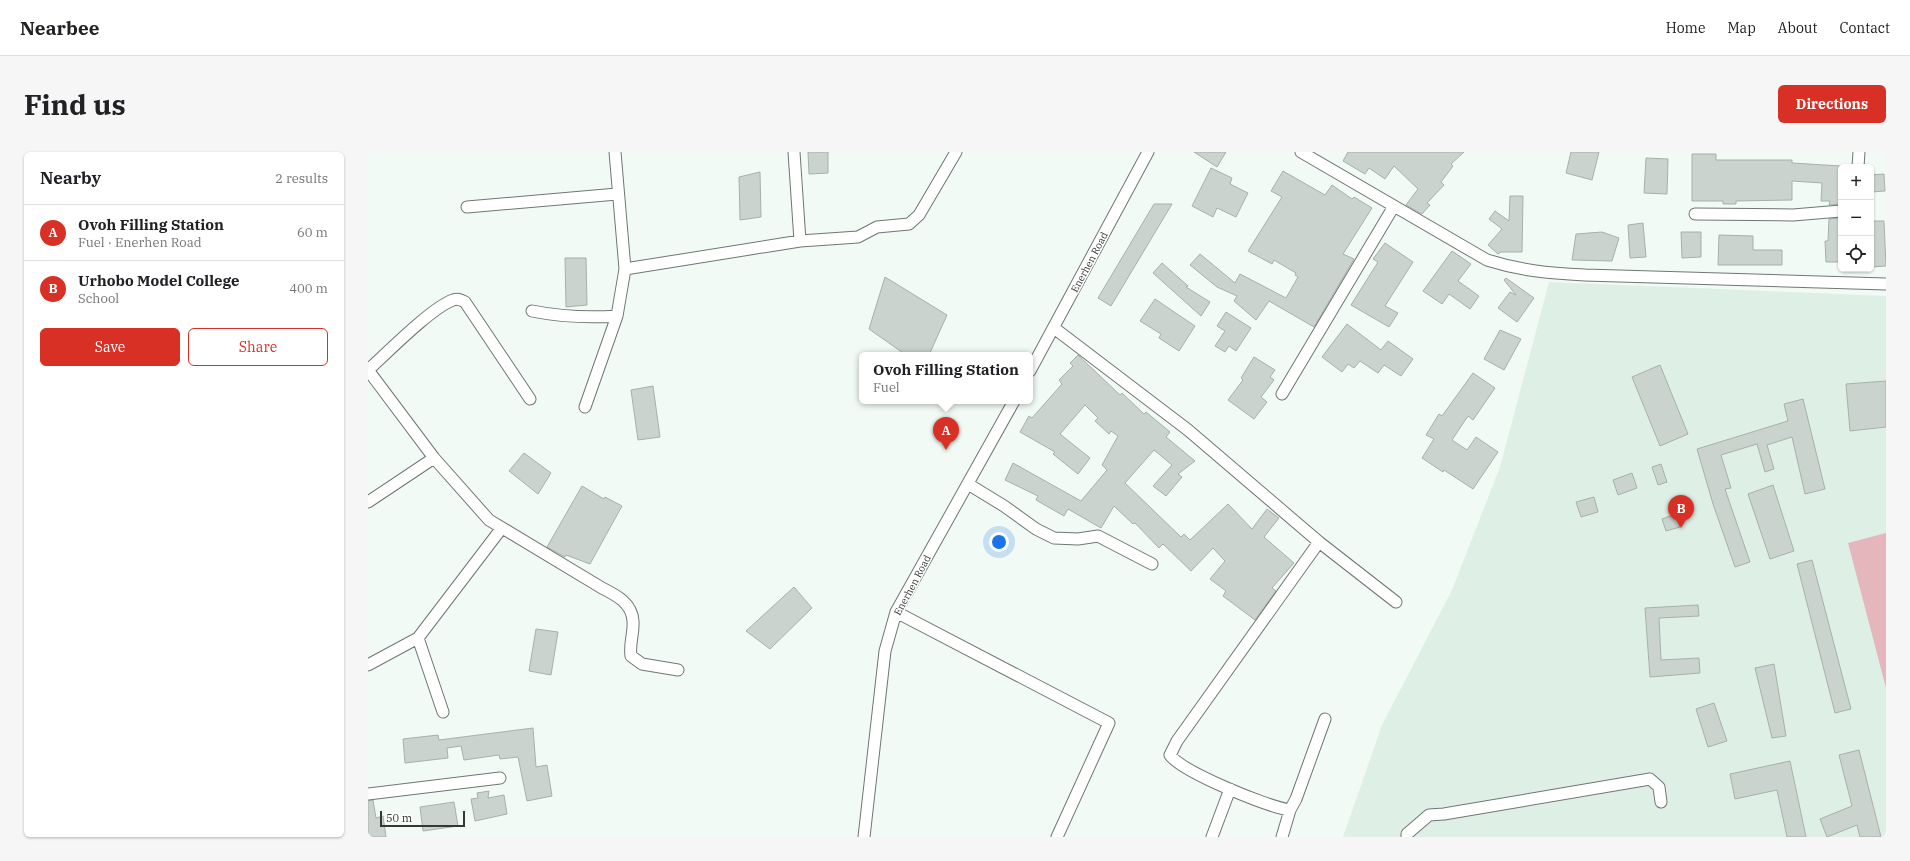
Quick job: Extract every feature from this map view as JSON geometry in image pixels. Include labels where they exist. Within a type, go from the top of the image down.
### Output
[{"type":"street","points":[[585,407],[617,316],[625,269],[617,194],[615,152]]},
{"type":"street","points":[[794,152],[800,241]]},
{"type":"street","points":[[625,269],[800,241],[858,237],[877,227],[909,224],[919,215],[956,152]]},
{"type":"street","name":"Enerhen Road","points":[[1033,366],[1148,152]]},
{"type":"street","points":[[1301,152],[1487,260],[1516,269],[1578,274],[1886,284]]},
{"type":"street","points":[[1858,164],[1859,152]]},
{"type":"street","points":[[467,207],[617,194]]},
{"type":"street","points":[[1282,394],[1394,206]]},
{"type":"street","points":[[1696,214],[1793,215],[1838,210]]},
{"type":"street","points":[[530,399],[465,302],[460,299],[454,300],[435,311],[368,370],[434,458],[489,520],[501,529],[618,596],[630,608],[633,621],[630,649],[631,656],[642,664],[678,670]]},
{"type":"street","points":[[532,311],[570,317],[589,318],[617,316]]},
{"type":"street","points":[[1054,328],[1188,430],[1319,542],[1396,602]]},
{"type":"street","name":"Enerhen Road","points":[[864,837],[885,651],[896,612],[1012,404]]},
{"type":"street","points":[[368,502],[434,458]]},
{"type":"street","points":[[968,484],[1036,529],[1054,538],[1078,539],[1098,536],[1152,564]]},
{"type":"street","points":[[368,665],[418,638],[501,529]]},
{"type":"street","points":[[1290,810],[1230,789],[1181,765],[1170,755],[1178,741],[1319,542]]},
{"type":"street","points":[[896,612],[1109,723],[1057,837]]},
{"type":"street","points":[[418,638],[443,712]]},
{"type":"street","points":[[1282,837],[1290,810],[1296,799],[1325,719]]},
{"type":"street","points":[[368,794],[500,778]]},
{"type":"street","points":[[1406,837],[1407,834],[1429,815],[1444,814],[1650,779],[1659,787],[1661,802]]},
{"type":"street","points":[[1212,837],[1230,789]]},
{"type":"shaded area","points":[[1549,282],[1886,296],[1886,837],[1343,837],[1382,725],[1452,590],[1500,467]]},
{"type":"shaded area","points":[[1886,533],[1886,688],[1848,543]]},
{"type":"building","points":[[808,152],[828,152],[828,173],[809,174]]},
{"type":"building","points":[[1194,152],[1226,152],[1217,167]]},
{"type":"building","points":[[1348,152],[1464,152],[1451,164],[1453,166],[1441,182],[1444,185],[1427,203],[1430,205],[1422,214],[1406,205],[1418,189],[1394,166],[1385,179],[1369,168],[1365,174],[1343,161]]},
{"type":"building","points":[[1571,152],[1599,152],[1592,180],[1566,173]]},
{"type":"building","points":[[1692,154],[1716,154],[1716,160],[1792,160],[1792,163],[1838,166],[1838,204],[1829,205],[1830,201],[1821,201],[1822,183],[1792,181],[1792,200],[1736,201],[1736,204],[1723,204],[1723,201],[1692,201]]},
{"type":"building","points":[[1646,158],[1668,159],[1667,194],[1644,193]]},
{"type":"building","points":[[1211,168],[1232,178],[1230,184],[1248,193],[1236,217],[1217,208],[1213,217],[1192,206]]},
{"type":"building","points":[[1283,171],[1325,195],[1332,185],[1352,199],[1354,197],[1372,208],[1343,254],[1354,259],[1314,327],[1269,301],[1256,320],[1234,301],[1237,296],[1217,287],[1190,265],[1200,254],[1235,283],[1240,274],[1286,298],[1298,277],[1295,275],[1296,273],[1274,260],[1272,264],[1248,251],[1282,197],[1271,191]]},
{"type":"building","points":[[760,172],[761,217],[740,220],[739,177]]},
{"type":"building","points":[[1884,174],[1885,191],[1874,192],[1874,175]]},
{"type":"building","points":[[1510,196],[1523,196],[1522,252],[1501,252],[1498,254],[1488,245],[1502,229],[1489,219],[1495,211],[1509,221]]},
{"type":"building","points":[[1154,204],[1172,204],[1111,306],[1098,298]]},
{"type":"building","points":[[1838,218],[1838,262],[1826,262],[1825,241],[1828,241],[1829,219]]},
{"type":"building","points":[[1874,221],[1884,221],[1886,266],[1874,267]]},
{"type":"building","points":[[1643,223],[1646,257],[1630,258],[1628,225]]},
{"type":"building","points":[[1602,232],[1619,238],[1612,261],[1572,260],[1576,234]]},
{"type":"building","points":[[1681,232],[1701,232],[1701,257],[1682,258]]},
{"type":"building","points":[[1719,235],[1753,236],[1753,250],[1782,250],[1782,265],[1718,265]]},
{"type":"building","points":[[1385,243],[1413,262],[1385,306],[1398,313],[1389,327],[1351,305],[1378,262],[1373,259]]},
{"type":"building","points":[[1452,251],[1471,264],[1458,281],[1479,296],[1470,309],[1449,294],[1442,304],[1423,291]]},
{"type":"building","points":[[565,258],[586,258],[587,305],[566,307]]},
{"type":"building","points":[[1162,263],[1188,286],[1186,287],[1210,302],[1201,316],[1153,273]]},
{"type":"building","points":[[885,277],[947,315],[930,352],[902,352],[869,329]]},
{"type":"building","points":[[1506,278],[1534,298],[1517,322],[1498,308],[1510,292],[1516,295],[1504,280]]},
{"type":"building","points":[[1155,299],[1195,326],[1179,351],[1159,338],[1161,334],[1140,321]]},
{"type":"building","points":[[1226,312],[1251,328],[1236,351],[1229,346],[1225,352],[1215,346],[1225,331],[1217,326]]},
{"type":"building","points":[[1347,324],[1381,350],[1388,341],[1413,359],[1401,376],[1384,365],[1378,373],[1360,361],[1354,368],[1348,364],[1342,372],[1322,357]]},
{"type":"building","points":[[1500,330],[1521,339],[1504,370],[1484,359]]},
{"type":"building","points":[[1078,355],[1120,395],[1122,393],[1144,414],[1146,412],[1170,432],[1166,437],[1195,461],[1178,474],[1182,477],[1166,496],[1153,486],[1172,465],[1154,450],[1125,483],[1181,537],[1184,534],[1190,540],[1228,504],[1252,529],[1267,509],[1279,518],[1264,537],[1294,563],[1272,588],[1276,591],[1255,620],[1223,596],[1226,591],[1210,579],[1225,561],[1213,548],[1191,571],[1163,544],[1159,548],[1135,523],[1133,524],[1114,506],[1101,528],[1068,509],[1064,516],[1036,500],[1038,496],[1005,480],[1013,463],[1081,501],[1107,470],[1102,465],[1118,436],[1111,431],[1109,434],[1095,421],[1098,418],[1085,405],[1060,434],[1090,458],[1078,474],[1053,454],[1055,452],[1020,432],[1029,416],[1032,418],[1062,384],[1059,380],[1073,366],[1070,363]]},
{"type":"building","points":[[1254,357],[1275,370],[1270,377],[1274,380],[1261,397],[1267,402],[1254,419],[1228,400],[1243,380],[1241,378]]},
{"type":"building","points":[[1660,365],[1688,434],[1660,446],[1632,377]]},
{"type":"building","points":[[1473,373],[1495,388],[1473,420],[1468,416],[1452,440],[1467,450],[1476,437],[1498,452],[1473,489],[1422,458],[1434,439],[1426,435],[1439,414],[1442,416]]},
{"type":"building","points":[[1886,381],[1886,427],[1850,431],[1846,384]]},
{"type":"building","points":[[653,386],[660,437],[638,440],[631,390]]},
{"type":"building","points":[[1803,399],[1825,489],[1805,494],[1792,437],[1767,445],[1774,469],[1765,472],[1757,444],[1721,455],[1731,488],[1725,489],[1750,562],[1735,567],[1713,504],[1697,449],[1788,421],[1784,404]]},
{"type":"building","points":[[524,453],[551,473],[538,494],[509,471]]},
{"type":"building","points":[[1661,464],[1667,482],[1658,485],[1652,467]]},
{"type":"building","points":[[1632,473],[1637,488],[1618,495],[1613,480]]},
{"type":"building","points":[[1773,485],[1794,551],[1770,559],[1748,494]]},
{"type":"building","points":[[582,486],[604,499],[605,497],[622,506],[590,564],[566,555],[565,557],[547,547]]},
{"type":"building","points":[[1594,497],[1598,512],[1581,517],[1576,502]]},
{"type":"building","points":[[1676,514],[1680,527],[1666,531],[1662,519]]},
{"type":"building","points":[[1812,560],[1851,709],[1835,713],[1797,564]]},
{"type":"building","points":[[794,587],[812,608],[770,649],[746,631]]},
{"type":"building","points":[[1698,605],[1699,616],[1659,618],[1661,660],[1699,658],[1700,673],[1650,677],[1645,608]]},
{"type":"building","points":[[536,629],[558,632],[551,675],[529,671]]},
{"type":"building","points":[[1774,664],[1786,736],[1772,738],[1755,668]]},
{"type":"building","points":[[1714,703],[1727,741],[1708,747],[1696,709]]},
{"type":"building","points":[[533,728],[536,767],[547,765],[552,796],[527,801],[518,757],[500,759],[499,755],[464,760],[461,746],[447,748],[448,758],[405,763],[403,739],[438,735],[439,740]]},
{"type":"building","points":[[1859,750],[1881,837],[1860,837],[1857,825],[1827,837],[1820,819],[1852,806],[1839,755]]},
{"type":"building","points":[[1790,761],[1806,837],[1787,837],[1777,790],[1735,799],[1730,774]]},
{"type":"building","points":[[489,791],[488,798],[504,795],[507,814],[475,821],[471,799],[478,798],[477,793]]},
{"type":"building","points":[[373,800],[376,818],[383,816],[386,837],[368,837],[368,801]]},
{"type":"building","points":[[454,802],[458,826],[423,831],[420,807]]},
{"type":"place","name":"Ovoh Filling Station","points":[[946,450]]},
{"type":"place","name":"Urhobo Model College","points":[[1681,528]]}]
